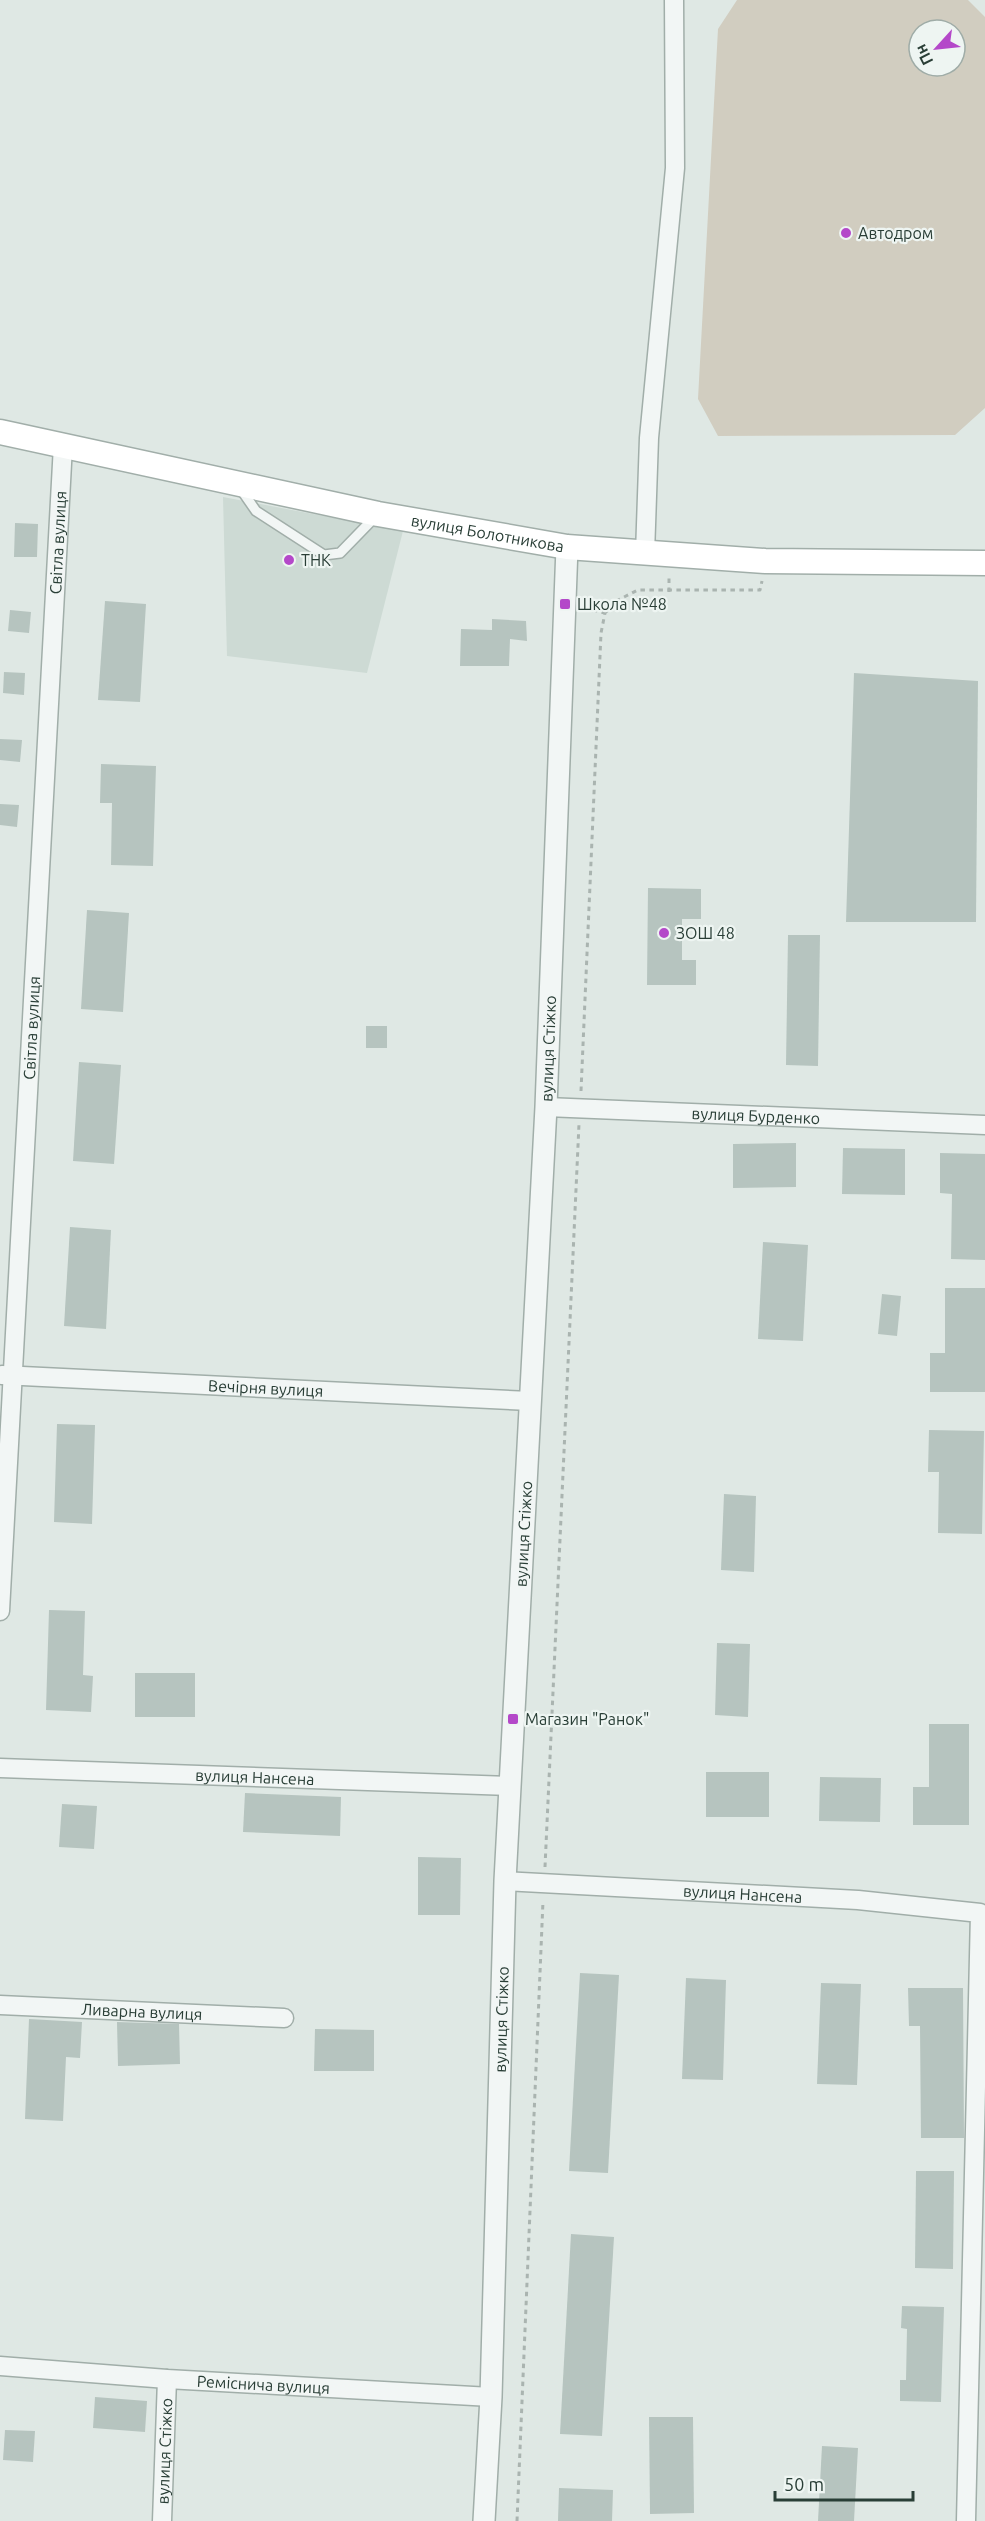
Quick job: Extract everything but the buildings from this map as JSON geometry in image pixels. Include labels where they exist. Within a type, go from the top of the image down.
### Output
[{"type":"main road","name":"вулиця Болотникова","points":[[0,432],[378,513],[567,547],[765,561],[985,563]]},
{"type":"street","points":[[645,554],[649,438],[675,168],[674,0]]},
{"type":"street","name":"Світла вулиця","points":[[0,1611],[6,1375],[63,445]]},
{"type":"street","name":"вулиця Стіжко","points":[[484,2521],[491,2397],[505,1881],[546,1107],[567,547]]},
{"type":"street","name":"вулиця Бурденко","points":[[546,1107],[976,1123]]},
{"type":"street","name":"Вечірня вулиця","points":[[6,1375],[530,1401]]},
{"type":"street","name":"вулиця Нансена","points":[[0,1768],[510,1786]]},
{"type":"street","name":"вулиця Нансена","points":[[505,1881],[858,1900],[980,1913],[966,2521]]},
{"type":"street","name":"Ливарна вулиця","points":[[0,2005],[284,2018]]},
{"type":"street","name":"Реміснича вулиця","points":[[0,2366],[167,2379],[491,2397]]},
{"type":"street","name":"вулиця Стіжко","points":[[162,2521],[167,2379]]},
{"type":"lane","points":[[237,483],[256,511],[324,555],[340,553],[378,513]]},
{"type":"path","points":[[517,2521],[601,633],[605,613],[618,600],[638,590],[760,590]]},
{"type":"shaded area","name":"Автодром","points":[[737,0],[968,0],[985,17],[985,408],[955,435],[718,436],[698,399],[718,29]]},
{"type":"shaded area","points":[[223,497],[403,531],[367,673],[227,656]]},
{"type":"place","name":"Автодром","points":[[846,233]]},
{"type":"place","name":"ТНК","points":[[289,560]]},
{"type":"place","name":"Школа №48","points":[[565,604]]},
{"type":"place","name":"ЗОШ 48","points":[[664,933]]},
{"type":"place","name":"Магазин \"Ранок\"","points":[[513,1719]]}]
